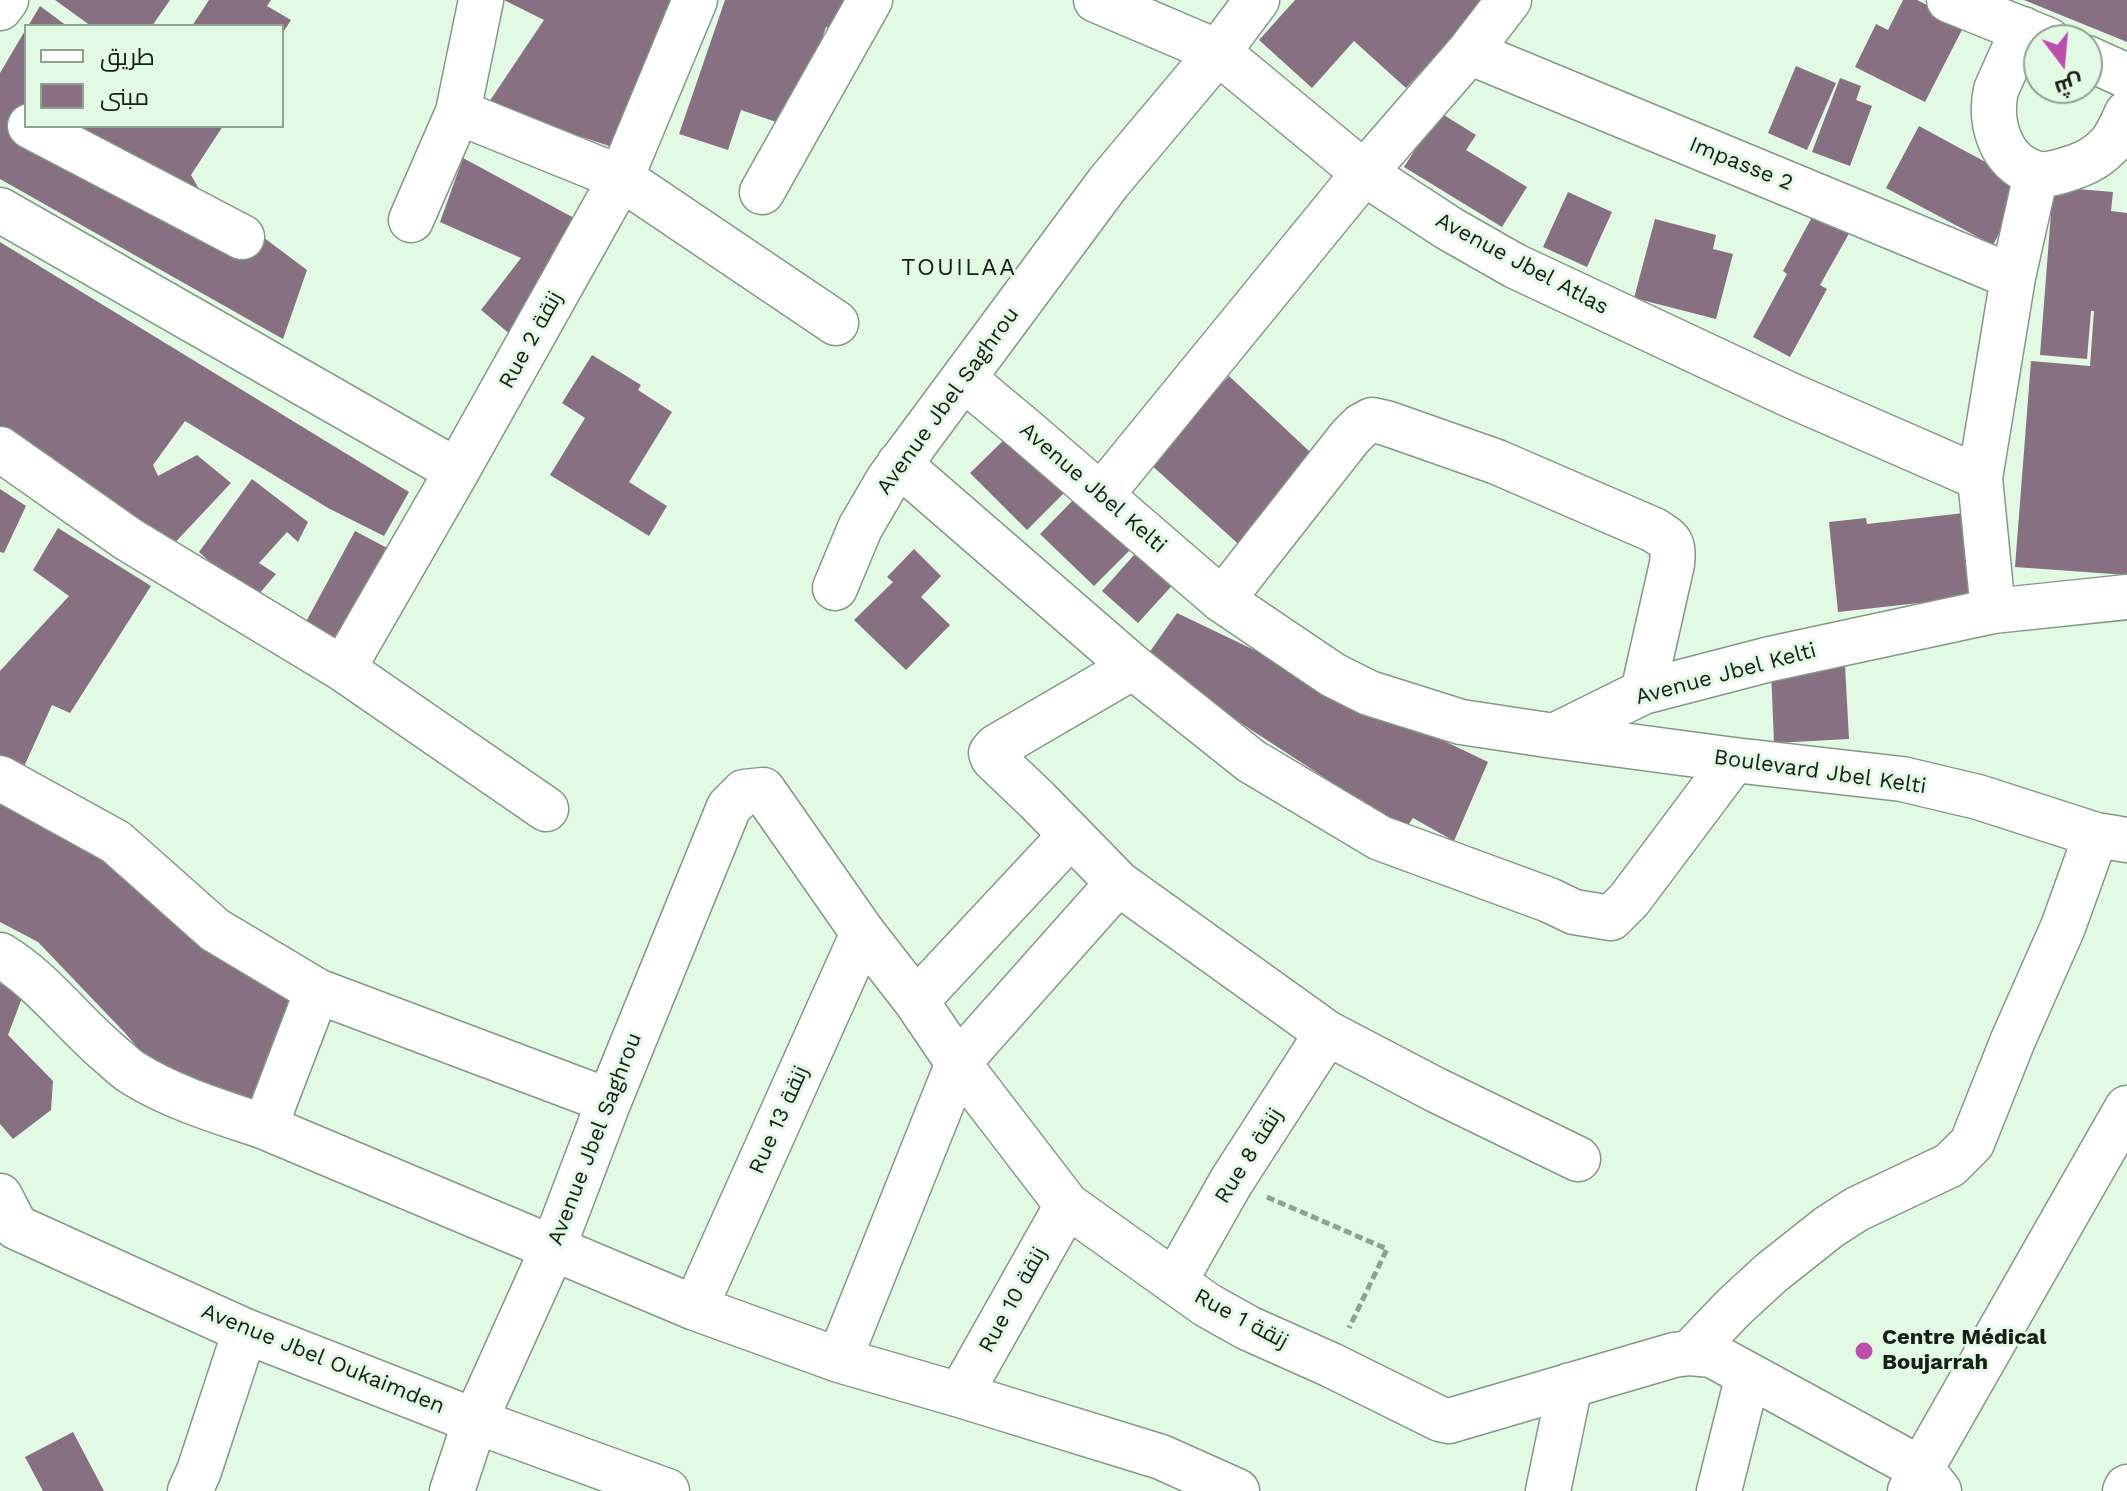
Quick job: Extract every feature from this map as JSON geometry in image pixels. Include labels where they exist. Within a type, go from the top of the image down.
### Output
[{"type":"street","points":[[0,8],[6,0]]},
{"type":"street","points":[[411,220],[458,112],[481,0]]},
{"type":"street","name":"Rue 2 زنقة","points":[[343,669],[621,178],[695,0]]},
{"type":"street","points":[[762,192],[870,0]]},
{"type":"street","name":"Avenue Jbel Atlas","points":[[1096,0],[1218,52],[1364,173],[1450,229],[1515,266],[1790,395],[1980,478]]},
{"type":"street","name":"Avenue Jbel Saghrou","points":[[835,588],[860,528],[899,464],[1108,183],[1218,52],[1257,0]]},
{"type":"street","points":[[1101,495],[1509,0]]},
{"type":"street","points":[[1949,0],[2023,29]]},
{"type":"street","name":"Impasse 2","points":[[1469,52],[2013,277]]},
{"type":"street","points":[[2023,52],[1996,90],[1996,133],[2014,160],[2036,174],[2049,174],[2086,162],[2109,145],[2127,113]]},
{"type":"street","points":[[2103,65],[2127,76]]},
{"type":"street","points":[[0,112],[24,123]]},
{"type":"street","points":[[458,112],[621,178],[836,323]]},
{"type":"street","points":[[34,128],[242,237]]},
{"type":"street","points":[[1993,611],[1980,478],[2013,277],[2036,174]]},
{"type":"street","points":[[0,210],[457,471]]},
{"type":"street","name":"Avenue Jbel Kelti","points":[[964,379],[1222,600],[1333,675],[1369,693],[1461,722],[1554,736],[1643,692],[1770,659],[1993,611],[2127,597]]},
{"type":"street","points":[[1222,600],[1350,437],[1364,424],[1376,420],[1497,462],[1654,530],[1672,543],[1672,564],[1643,692]]},
{"type":"street","points":[[0,449],[128,539],[343,669],[546,809]]},
{"type":"street","points":[[899,464],[1133,667],[1251,761],[1380,838],[1574,912],[1611,918],[1629,900],[1734,760]]},
{"type":"street","points":[[1133,667],[996,747],[991,753],[993,758],[1118,883],[1327,1033],[1578,1159]]},
{"type":"street","name":"Boulevard Jbel Kelti","points":[[1554,736],[1902,779],[1978,797],[2112,838]]},
{"type":"street","points":[[0,778],[116,842],[215,930],[317,991],[609,1101]]},
{"type":"street","name":"Rue 1 زنقة","points":[[744,792],[763,790],[958,1063],[1067,1205],[1207,1305],[1248,1328],[1444,1421],[1460,1419],[1674,1355],[1712,1355],[1923,1484]]},
{"type":"street","name":"Avenue Jbel Saghrou","points":[[452,1491],[475,1421],[553,1248],[609,1101],[729,807],[744,792]]},
{"type":"street","points":[[916,1001],[1071,835]]},
{"type":"street","points":[[1690,1353],[1771,1273],[1829,1227],[1857,1209],[1950,1165],[1972,1143],[2063,927],[2112,838]]},
{"type":"street","points":[[839,1360],[958,1063],[1118,883]]},
{"type":"street","name":"Rue 13 زنقة","points":[[695,1308],[863,933]]},
{"type":"street","points":[[0,955],[20,967],[132,1073],[202,1105],[265,1127],[695,1308],[839,1360],[1161,1457],[1237,1491]]},
{"type":"street","points":[[265,1127],[317,991]]},
{"type":"street","name":"Rue 8 زنقة","points":[[1175,1281],[1231,1182],[1327,1033]]},
{"type":"street","points":[[1923,1484],[2127,1109]]},
{"type":"street","name":"Rue 10 زنقة","points":[[960,1395],[1067,1205]]},
{"type":"street","name":"Avenue Jbel Oukaimden","points":[[5,1219],[245,1331],[475,1421],[667,1491]]},
{"type":"street","points":[[190,1491],[245,1331]]},
{"type":"street","points":[[1719,1491],[1748,1375]]},
{"type":"street","points":[[1548,1491],[1570,1385]]},
{"type":"path","points":[[1231,1182],[1387,1249],[1331,1365]]},
{"type":"building","points":[[55,0],[170,0],[153,24],[88,24]]},
{"type":"building","points":[[209,0],[271,0],[267,6],[291,20],[284,31],[284,24],[193,24]]},
{"type":"building","points":[[504,0],[671,0],[618,149],[487,105],[544,20]]},
{"type":"building","points":[[725,0],[853,0],[841,32],[826,27],[791,127],[741,110],[728,150],[679,134]]},
{"type":"building","points":[[1295,0],[1487,0],[1406,88],[1354,41],[1312,88],[1259,40]]},
{"type":"building","points":[[1903,0],[1917,0],[1965,24],[1925,102],[1855,67],[1876,24],[1888,30]]},
{"type":"building","points":[[2024,0],[2127,0],[2127,42],[2103,32],[2103,24],[2083,24]]},
{"type":"building","points":[[40,6],[64,24],[29,24]]},
{"type":"building","points":[[24,32],[24,128],[222,128],[191,175],[199,189],[307,270],[283,339],[0,179],[0,73]]},
{"type":"building","points":[[1796,66],[1836,83],[1807,150],[1768,133]]},
{"type":"building","points":[[1840,78],[1861,86],[1856,100],[1872,106],[1850,166],[1812,152]]},
{"type":"building","points":[[1439,112],[1476,135],[1466,150],[1527,187],[1502,227],[1404,167]]},
{"type":"building","points":[[1919,126],[2026,184],[1993,245],[1886,188]]},
{"type":"building","points":[[463,158],[587,225],[523,345],[481,310],[521,258],[440,222]]},
{"type":"building","points":[[2053,187],[2113,192],[2111,211],[2127,213],[2127,575],[2015,567],[2031,361],[2090,366],[2094,311],[2091,311],[2087,359],[2040,355]]},
{"type":"building","points":[[1568,192],[1612,212],[1587,267],[1543,247]]},
{"type":"building","points":[[1819,204],[1855,223],[1820,285],[1827,289],[1790,357],[1753,337],[1787,274],[1783,271]]},
{"type":"building","points":[[1655,219],[1716,235],[1713,249],[1733,254],[1716,319],[1634,298]]},
{"type":"building","points":[[0,242],[409,492],[384,536],[328,508],[185,421],[153,465],[158,476],[197,455],[231,483],[169,549],[0,433]]},
{"type":"building","points":[[592,355],[641,385],[638,390],[672,412],[629,482],[667,506],[649,536],[550,475],[585,418],[562,403]]},
{"type":"building","points":[[1229,376],[1325,466],[1246,551],[1148,462]]},
{"type":"building","points":[[1013,431],[1070,487],[1027,530],[970,473]]},
{"type":"building","points":[[252,479],[308,522],[298,542],[287,532],[259,563],[276,574],[253,601],[199,552]]},
{"type":"building","points":[[0,489],[26,506],[4,553],[0,552]]},
{"type":"building","points":[[1078,495],[1135,545],[1094,586],[1040,534]]},
{"type":"building","points":[[1964,513],[1973,597],[1838,612],[1829,522],[1866,518],[1867,524]]},
{"type":"building","points":[[58,528],[151,586],[70,713],[52,705],[22,771],[0,758],[0,671],[69,596],[33,570]]},
{"type":"building","points":[[355,531],[389,549],[338,653],[301,631]]},
{"type":"building","points":[[1142,546],[1178,579],[1138,623],[1102,591]]},
{"type":"building","points":[[914,549],[941,576],[921,597],[950,625],[906,670],[854,620],[893,582],[887,577]]},
{"type":"building","points":[[1177,613],[1488,762],[1454,841],[1413,818],[1405,830],[1144,660]]},
{"type":"building","points":[[1845,666],[1849,739],[1774,743],[1771,670]]},
{"type":"building","points":[[0,782],[296,999],[248,1106],[152,1065],[38,942],[0,922]]},
{"type":"building","points":[[0,983],[22,998],[8,1035],[53,1081],[51,1110],[13,1139],[0,1124]]},
{"type":"building","points":[[73,1432],[104,1491],[43,1491],[25,1457]]},
{"type":"place","name":"Centre Médical Boujarrah","points":[[1864,1351]]},
{"type":"district","name":"TOUILAA","points":[[959,268]]}]
